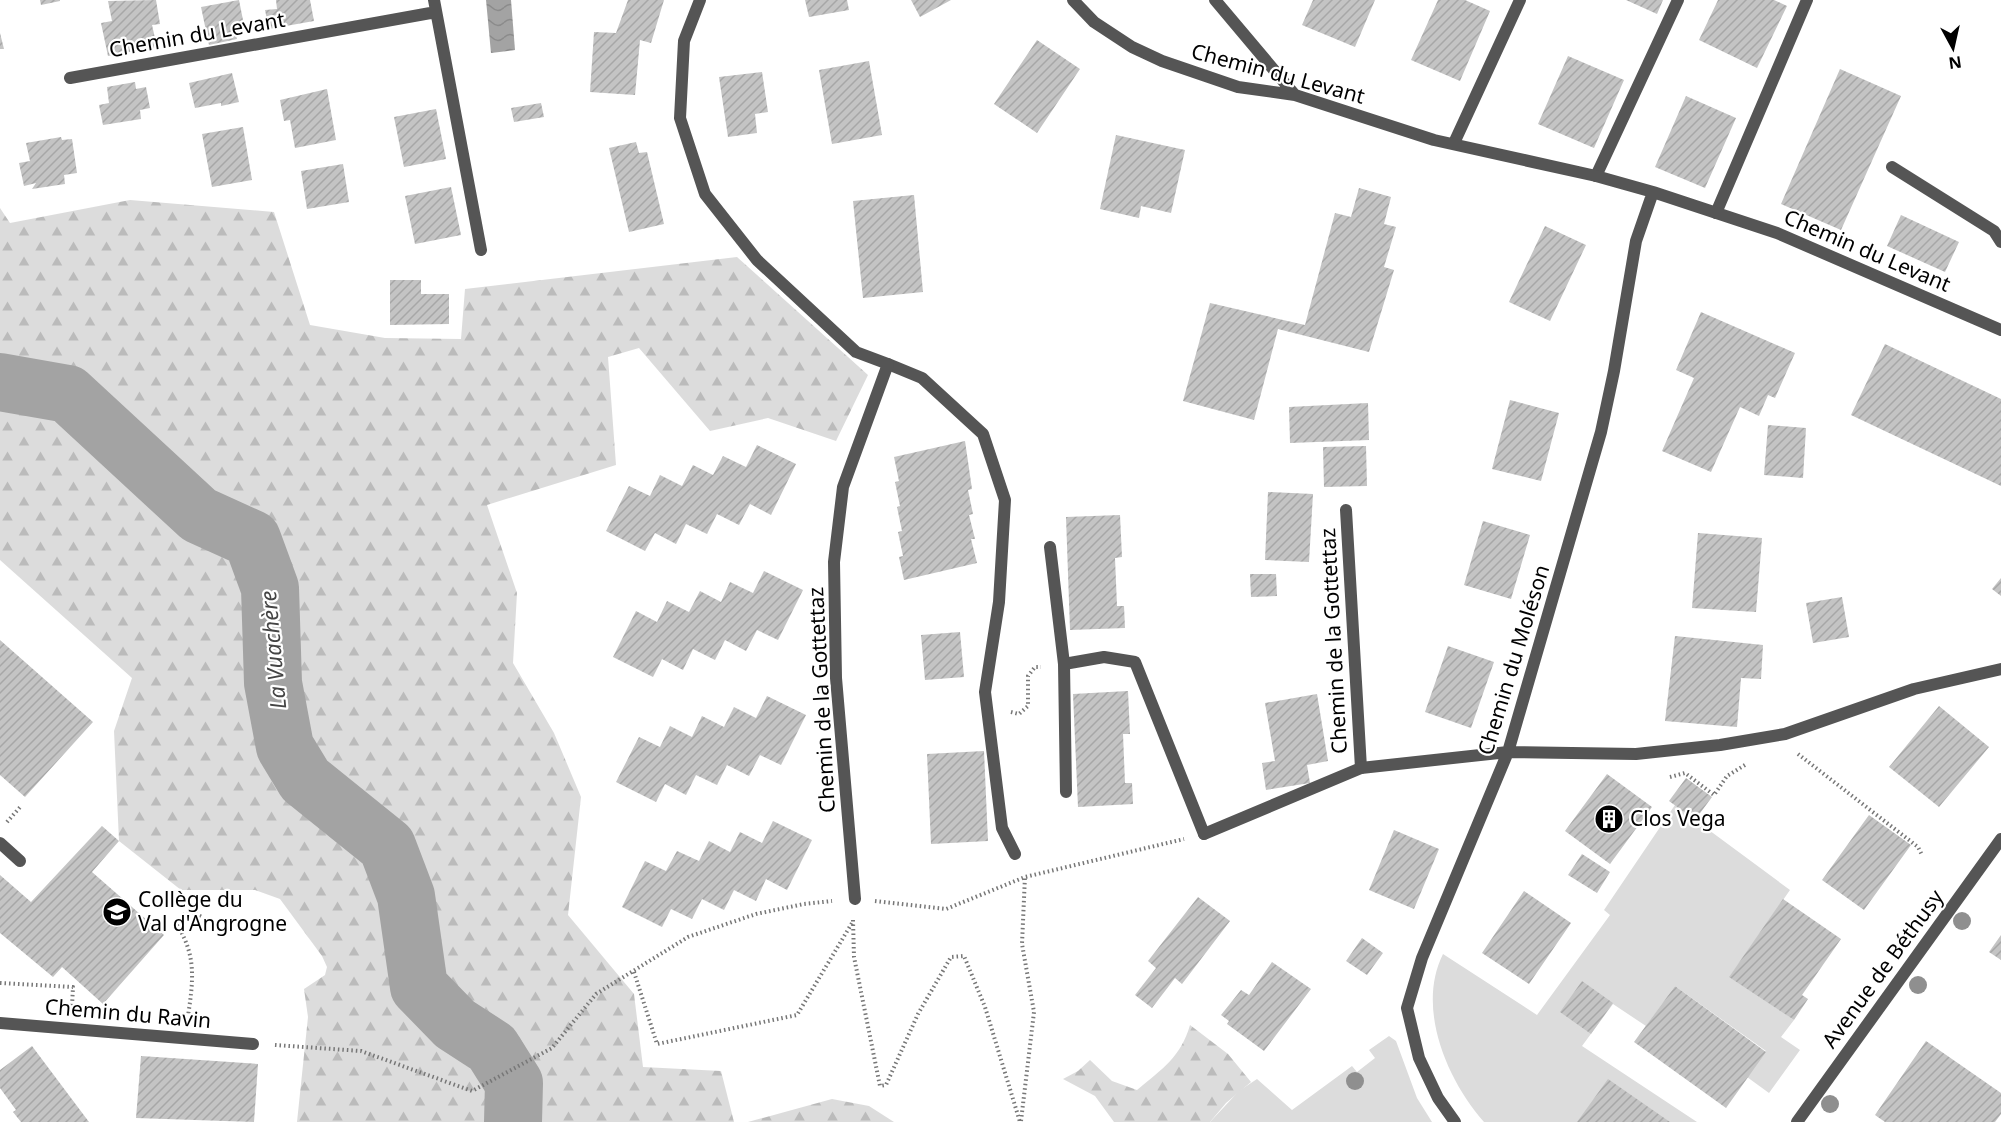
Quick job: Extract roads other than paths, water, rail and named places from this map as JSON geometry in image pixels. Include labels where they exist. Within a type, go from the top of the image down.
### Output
[{"type":"street","points":[[700,0],[684,41],[680,118],[705,194],[757,260],[856,352],[922,378],[983,434],[1005,500],[999,602],[985,692],[1002,828],[1015,854]]},
{"type":"street","name":"Chemin du Levant","points":[[1073,0],[1104,28],[1132,48],[1162,61],[1238,87],[1295,95],[1434,140],[1596,176],[1653,192],[1777,233],[2001,330]]},
{"type":"street","points":[[1215,0],[1295,95]]},
{"type":"street","points":[[1454,143],[1520,0]]},
{"type":"street","points":[[1596,176],[1677,0]]},
{"type":"street","points":[[1716,213],[1807,0]]},
{"type":"street","name":"Chemin du Levant","points":[[70,78],[435,6],[480,250]]},
{"type":"street","points":[[1892,167],[1994,231],[2001,242]]},
{"type":"street","name":"Chemin du Moléson","points":[[1455,1122],[1438,1098],[1422,1065],[1407,1008],[1422,958],[1508,752],[1601,432],[1636,241],[1653,192]]},
{"type":"street","name":"Chemin de la Gottettaz","points":[[855,899],[836,678],[834,562],[843,487],[888,364]]},
{"type":"street","name":"Chemin de la Gottettaz","points":[[1346,510],[1361,768]]},
{"type":"street","points":[[1050,547],[1064,664],[1066,792]]},
{"type":"street","name":"Chemin de la Gottettaz","points":[[1064,664],[1104,657],[1135,662],[1204,834],[1361,768],[1508,752],[1636,754],[1785,734],[1914,688],[2001,669]]},
{"type":"street","name":"Avenue de Béthusy","points":[[1797,1122],[2001,839]]},
{"type":"street","points":[[0,843],[20,861]]},
{"type":"street","name":"Chemin du Ravin","points":[[0,1023],[253,1044]]},
{"type":"water","points":[[486,0],[511,0],[515,50],[491,53]]},
{"type":"waterway","name":"La Vuachère","points":[[0,382],[68,394],[199,515],[252,539],[270,588],[273,683],[285,747],[305,780],[387,846],[406,896],[419,987],[455,1024],[492,1048],[514,1083],[513,1122]]},
{"type":"place","name":"Clos Vega","points":[[1609,819]]},
{"type":"place","name":"Collège du Val d'Angrogne","points":[[117,912]]}]
